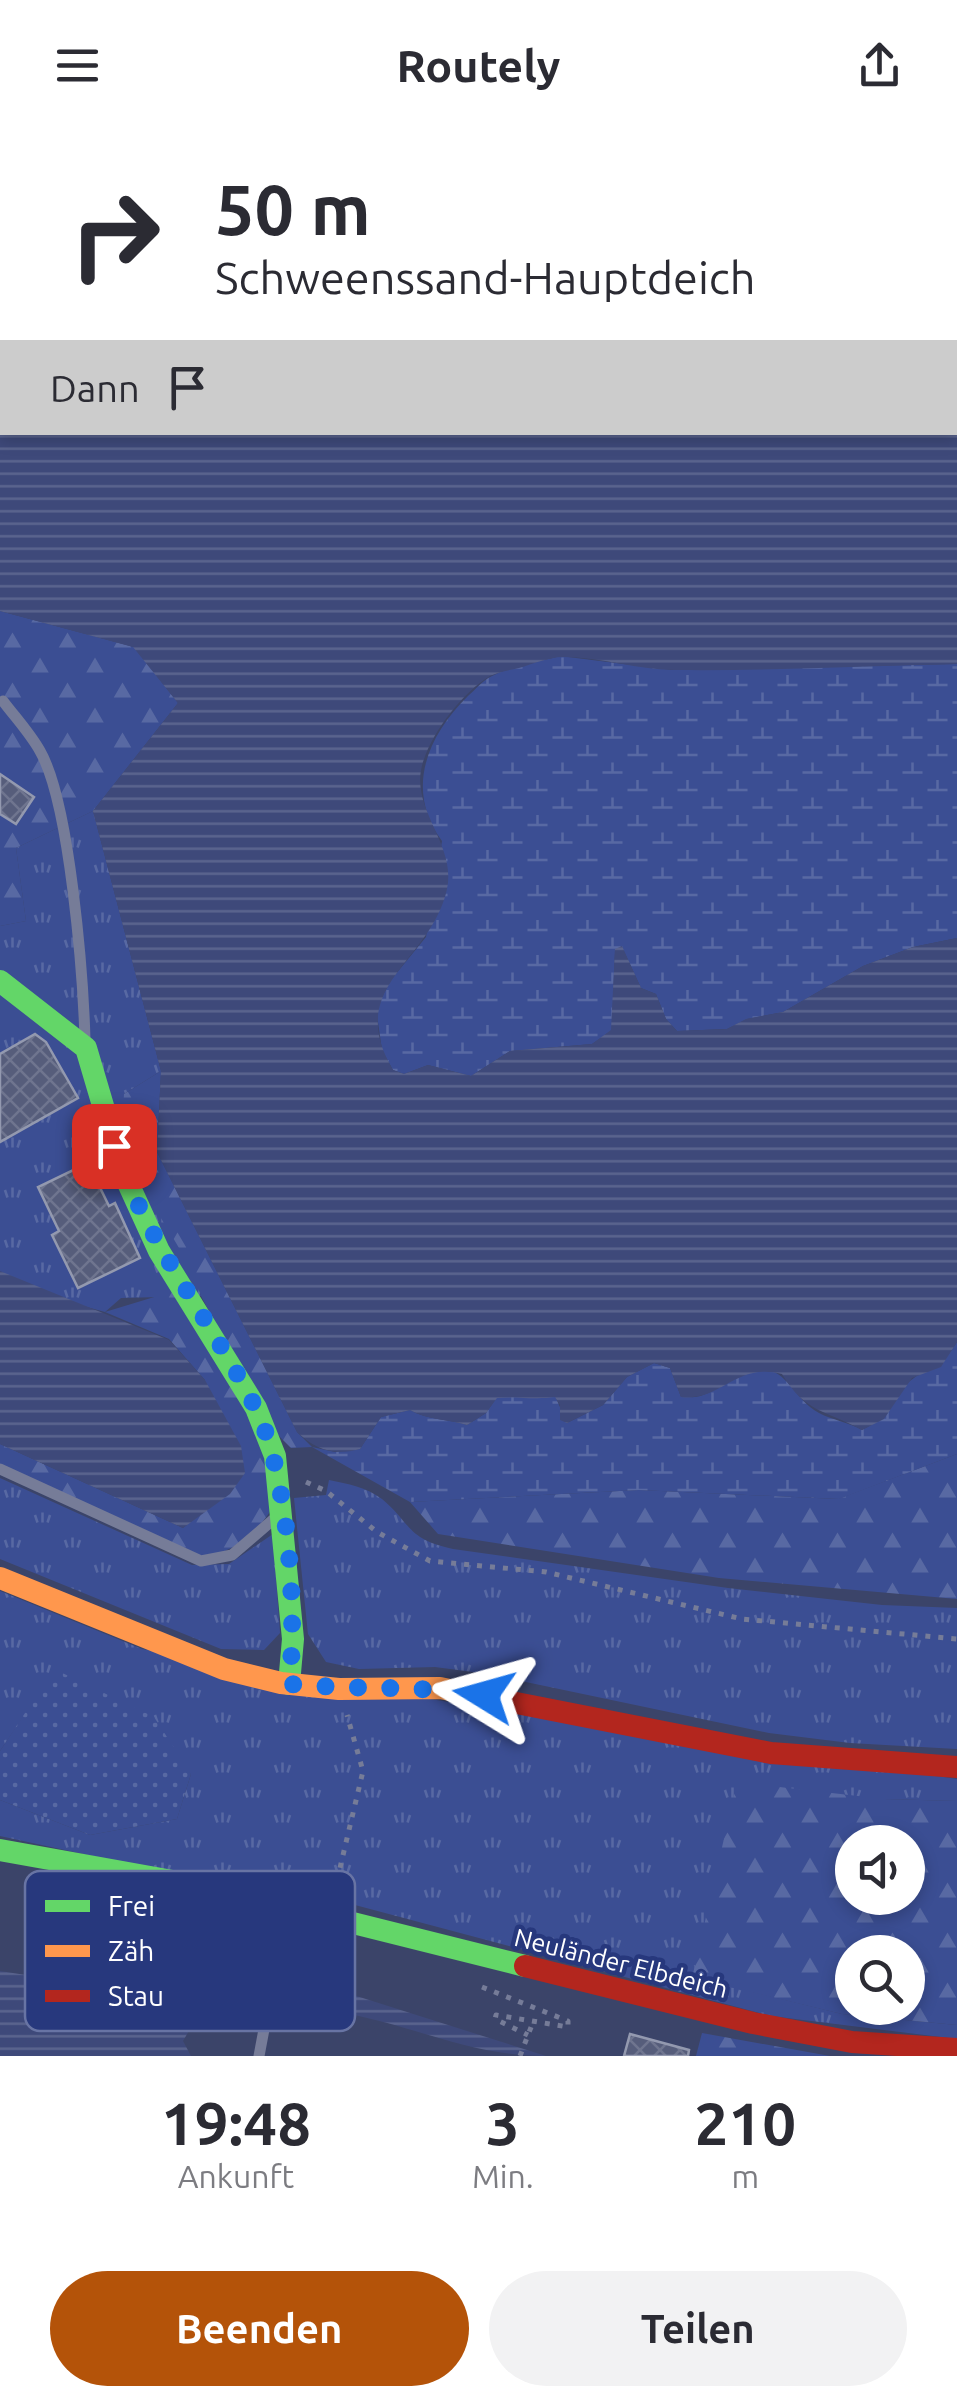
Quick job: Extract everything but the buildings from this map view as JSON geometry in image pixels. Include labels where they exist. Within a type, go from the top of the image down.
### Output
[{"type":"street","points":[[0,981],[86,1048],[122,1170],[159,1251],[256,1408],[275,1456],[282,1514],[293,1639],[289,1684]]},
{"type":"street","points":[[0,1578],[224,1669],[289,1684],[440,1688],[771,1753],[957,1767]]},
{"type":"street","name":"Neuländer Elbdeich","points":[[0,1850],[131,1871]]},
{"type":"street","name":"Neuländer Elbdeich","points":[[355,1924],[753,2023],[852,2042],[957,2049]]},
{"type":"lane","points":[[4,701],[42,753],[59,816],[83,978],[86,1048]]},
{"type":"lane","points":[[0,1469],[201,1561],[232,1555],[282,1514]]},
{"type":"lane","points":[[258,2056],[262,2031]]},
{"type":"path","points":[[326,1492],[377,1532],[430,1562],[546,1572],[742,1619],[957,1639]]},
{"type":"path","points":[[338,1871],[363,1771],[339,1688]]},
{"type":"path","points":[[480,1986],[568,2021],[568,2027],[496,2015],[495,2019],[528,2034]]},
{"type":"path","points":[[520,2056],[533,2022]]},
{"type":"green space","points":[[0,611],[134,647],[178,703],[93,811],[16,848],[26,921],[0,926]]},
{"type":"green space","points":[[560,656],[672,670],[957,664],[957,938],[913,947],[863,966],[783,1012],[747,1019],[727,1029],[677,1031],[666,1019],[656,994],[641,988],[622,947],[615,950],[612,1030],[592,1044],[510,1051],[471,1076],[428,1065],[404,1074],[393,1070],[382,1050],[376,1008],[391,980],[426,937],[442,841],[425,803],[425,765],[432,747],[453,712],[485,680]]},
{"type":"green space","points":[[93,811],[161,1071],[124,1094],[150,1198],[195,1273],[201,1296],[121,1298],[105,1312],[0,1283],[0,926],[26,921],[16,848]]},
{"type":"green space","points":[[161,1071],[157,1152],[297,1432],[312,1447],[291,1448],[273,1430],[194,1276],[134,1172],[122,1128],[124,1094]]},
{"type":"green space","points":[[174,1291],[259,1430],[273,1507],[243,1541],[224,1551],[201,1556],[0,1466],[0,1444],[183,1528],[205,1510],[205,1380],[169,1339],[105,1312]]},
{"type":"green space","points":[[957,1342],[957,1454],[839,1499],[639,1490],[410,1502],[312,1447],[335,1452],[360,1449],[381,1417],[410,1410],[467,1425],[486,1413],[497,1397],[555,1396],[567,1423],[603,1405],[627,1377],[654,1363],[670,1368],[681,1397],[700,1396],[744,1373],[769,1370],[819,1413],[862,1430],[882,1417],[907,1384],[940,1363]]},
{"type":"green space","points":[[957,1454],[957,1599],[719,1578],[438,1534],[410,1502],[639,1490],[838,1499]]},
{"type":"green space","points":[[0,1478],[192,1565],[229,1564],[273,1534],[280,1633],[264,1650],[221,1649],[0,1559]]},
{"type":"green space","points":[[329,1480],[376,1495],[418,1535],[453,1549],[728,1588],[882,1605],[957,1608],[957,1749],[850,1743],[769,1733],[488,1674],[435,1667],[359,1669],[326,1662],[308,1634],[294,1498],[326,1495]]},
{"type":"green space","points":[[0,1591],[142,1649],[454,1703],[957,1779],[957,1801],[884,1799],[856,1825],[835,1825],[835,1844],[692,1977],[835,2012],[835,2024],[771,2016],[355,1905],[355,1871],[162,1871],[0,1836],[0,1800],[90,1835],[177,1819],[191,1774],[55,1670],[0,1751]]},
{"type":"green space","points":[[54,1669],[154,1717],[191,1774],[177,1819],[90,1835],[0,1800],[0,1751]]},
{"type":"green space","points":[[737,1782],[884,1799],[957,1801],[957,2025],[925,2022],[925,1935],[835,1935],[835,2012],[692,1978]]},
{"type":"green space","points":[[925,2022],[957,2025],[957,2039],[844,2025],[925,2025]]},
{"type":"green space","points":[[702,2033],[830,2056],[696,2056]]},
{"type":"shaded area","points":[[0,435],[957,435],[957,664],[676,670],[563,657],[490,676],[470,692],[435,736],[420,776],[426,809],[445,856],[447,889],[425,937],[384,995],[378,1016],[380,1041],[393,1070],[404,1074],[428,1065],[471,1076],[510,1051],[592,1044],[611,1030],[615,949],[622,946],[641,988],[656,994],[666,1019],[677,1031],[727,1029],[746,1019],[783,1012],[863,966],[913,947],[957,938],[957,1342],[941,1367],[912,1378],[884,1419],[862,1430],[808,1404],[782,1374],[752,1373],[708,1393],[681,1397],[670,1368],[654,1363],[627,1377],[603,1405],[567,1423],[560,1420],[560,1405],[555,1397],[497,1398],[486,1413],[467,1425],[410,1410],[381,1417],[360,1449],[351,1451],[326,1450],[297,1432],[157,1152],[161,1071],[93,811],[178,703],[133,647],[0,611]]},
{"type":"shaded area","points":[[0,1271],[169,1340],[205,1380],[241,1446],[245,1473],[230,1494],[183,1528],[0,1444]]},
{"type":"shaded area","points":[[0,1971],[25,1975],[25,2031],[189,2031],[183,2041],[191,2056],[0,2056]]},
{"type":"shaded area","points":[[355,1996],[546,2056],[468,2046],[355,2016]]},
{"type":"traffic: fast","points":[[0,981],[86,1048],[122,1170],[159,1251],[256,1408],[275,1456],[293,1639],[289,1684]]},
{"type":"traffic: fast","points":[[0,1850],[117,1871]]},
{"type":"traffic: fast","points":[[355,1924],[525,1966]]},
{"type":"traffic: slow","points":[[0,1578],[224,1669],[281,1683],[339,1689],[440,1688],[506,1701]]},
{"type":"traffic: jam","points":[[506,1701],[771,1753],[957,1767]]},
{"type":"traffic: jam","points":[[525,1966],[753,2023],[852,2042],[957,2049]]},
{"type":"route","points":[[114,1146],[159,1251],[256,1408],[275,1456],[293,1639],[289,1684],[440,1688],[484,1695]]}]
